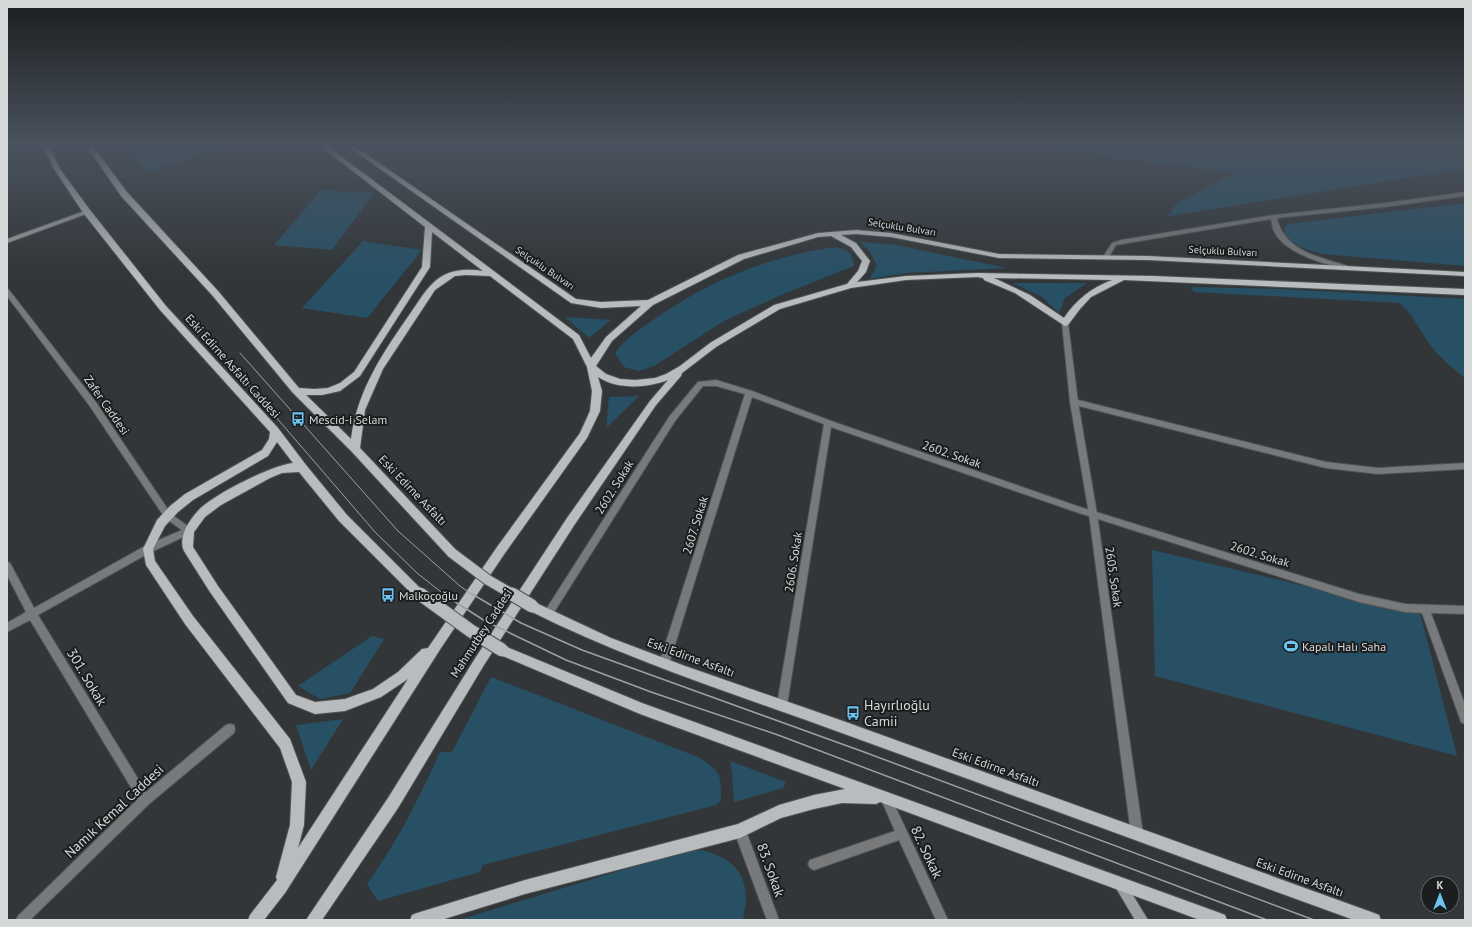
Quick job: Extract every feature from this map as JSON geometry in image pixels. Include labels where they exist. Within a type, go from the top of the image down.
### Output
[{"type":"main road","name":"Eski Edirne Asfaltı Caddesi","points":[[70,188],[163,308],[275,431],[302,468],[343,518],[417,592],[471,631],[502,650],[640,708],[885,797]]},
{"type":"main road","name":"Eski Edirne Asfaltı","points":[[120,188],[136,208],[214,293],[296,391],[354,449],[452,553],[488,580],[532,606],[599,639],[664,664],[782,705],[1374,920]]},
{"type":"main road","points":[[255,920],[280,888],[437,644],[501,550],[584,435],[595,410],[597,391],[591,367],[576,337],[378,188]]},
{"type":"main road","name":"Selçuklu Bulvarı","points":[[411,188],[574,301],[600,304],[650,303],[741,257],[818,235],[856,232],[891,235],[999,256],[1106,257],[1465,274]]},
{"type":"main road","points":[[7,241],[87,212]]},
{"type":"main road","points":[[296,391],[312,394],[326,393],[348,383],[358,374],[426,267],[429,227]]},
{"type":"main road","points":[[818,235],[836,236],[848,240],[859,250],[866,261],[862,272],[850,286]]},
{"type":"main road","points":[[354,449],[359,415],[365,397],[378,370],[432,288],[441,279],[452,274],[465,271],[493,274]]},
{"type":"main road","points":[[591,367],[603,376],[620,382],[635,383],[656,381],[683,368],[713,345],[777,307],[850,286],[906,278],[977,275],[1126,278],[1465,292]]},
{"type":"main road","points":[[977,275],[1003,284],[1038,302],[1065,323],[1075,307],[1096,289],[1126,278]]},
{"type":"main road","points":[[591,367],[598,351],[609,337],[650,303]]},
{"type":"main road","name":"Mahmutbey Caddesi","points":[[313,920],[393,803],[480,661],[570,520],[653,403],[683,368]]},
{"type":"main road","points":[[275,431],[274,439],[265,453],[189,497],[168,516],[161,523],[148,549],[150,562],[185,614],[285,744],[299,782],[297,825],[280,888]]},
{"type":"main road","points":[[302,468],[281,468],[217,502],[201,514],[189,531],[188,548],[292,699],[315,708],[345,705],[377,693],[402,676],[437,644]]},
{"type":"main road","points":[[417,920],[525,887],[740,831],[779,812],[842,796],[885,797],[1220,920]]},
{"type":"main road","points":[[1117,881],[1142,920]]},
{"type":"street","points":[[1106,257],[1114,244],[1121,242],[1274,217],[1465,194]]},
{"type":"street","points":[[1274,217],[1274,228],[1280,237],[1295,248],[1318,259],[1349,269]]},
{"type":"street","name":"Zafer Caddesi","points":[[7,291],[92,403],[168,516],[189,531]]},
{"type":"street","name":"2605. Sokak","points":[[1065,323],[1074,402],[1093,514],[1137,834]]},
{"type":"street","name":"2602. Sokak","points":[[548,614],[672,419],[701,384],[716,383],[749,393],[828,424],[1093,514],[1359,598],[1405,608],[1465,610]]},
{"type":"street","name":"2607. Sokak","points":[[664,664],[749,393]]},
{"type":"street","points":[[1074,402],[1326,465],[1378,471],[1465,466]]},
{"type":"street","name":"2606. Sokak","points":[[782,705],[828,424]]},
{"type":"street","points":[[7,628],[148,549],[189,531]]},
{"type":"street","name":"301. Sokak","points":[[7,566],[32,614],[145,800]]},
{"type":"street","points":[[1425,608],[1465,719]]},
{"type":"street","name":"Namık Kemal Caddesi","points":[[22,920],[145,800],[230,729]]},
{"type":"street","name":"82. Sokak","points":[[885,797],[942,920]]},
{"type":"street","name":"83. Sokak","points":[[740,831],[773,920]]},
{"type":"street","points":[[814,864],[902,834]]},
{"type":"shaded area","points":[[1205,188],[1343,188],[1168,216],[1177,203]]},
{"type":"shaded area","points":[[321,190],[374,193],[332,250],[274,245]]},
{"type":"shaded area","points":[[1465,203],[1465,266],[1322,254],[1302,248],[1286,237],[1284,229],[1288,224]]},
{"type":"shaded area","points":[[363,241],[422,250],[367,318],[302,308]]},
{"type":"shaded area","points":[[860,242],[896,245],[1007,268],[907,273],[869,279],[877,266],[870,252]]},
{"type":"shaded area","points":[[836,247],[850,253],[853,258],[854,266],[779,296],[724,321],[654,366],[639,371],[624,367],[615,353],[626,340],[644,326],[670,308],[715,283],[762,264],[811,251]]},
{"type":"shaded area","points":[[1012,283],[1087,283],[1065,298],[1059,313],[1042,297]]},
{"type":"shaded area","points":[[1191,287],[1280,289],[1465,299],[1465,378],[1437,353],[1412,317],[1399,303],[1194,292]]},
{"type":"shaded area","points":[[565,317],[611,320],[589,338]]},
{"type":"shaded area","points":[[639,396],[606,428],[609,397]]},
{"type":"shaded area","points":[[1152,550],[1420,613],[1457,756],[1155,676]]},
{"type":"shaded area","points":[[372,636],[384,639],[350,693],[320,699],[298,686]]},
{"type":"shaded area","points":[[491,677],[698,757],[711,766],[718,774],[721,784],[721,800],[716,805],[483,865],[480,872],[378,901],[367,884],[407,820],[440,752],[452,752]]},
{"type":"shaded area","points":[[343,719],[311,770],[296,725]]},
{"type":"shaded area","points":[[730,761],[786,782],[783,788],[734,802]]},
{"type":"shaded area","points":[[702,850],[721,857],[729,862],[740,874],[745,891],[746,902],[743,916],[744,920],[458,920],[682,852]]},
{"type":"tram line","points":[[240,353],[398,531],[460,586],[473,595]]},
{"type":"tram line","points":[[225,358],[375,532],[417,573],[445,595]]},
{"type":"tram line","points":[[443,594],[485,621],[566,660],[651,692],[778,735],[1267,920]]},
{"type":"tram line","points":[[472,594],[521,623],[582,650],[864,752],[1314,920]]},
{"type":"place","name":"Mescid-i Selam","points":[[298,419]]},
{"type":"place","name":"Malkoçoğlu","points":[[388,595]]},
{"type":"place","name":"Kapalı Halı Saha","points":[[1291,646]]},
{"type":"place","name":"Hayırlıoğlu Camii","points":[[853,713]]}]
